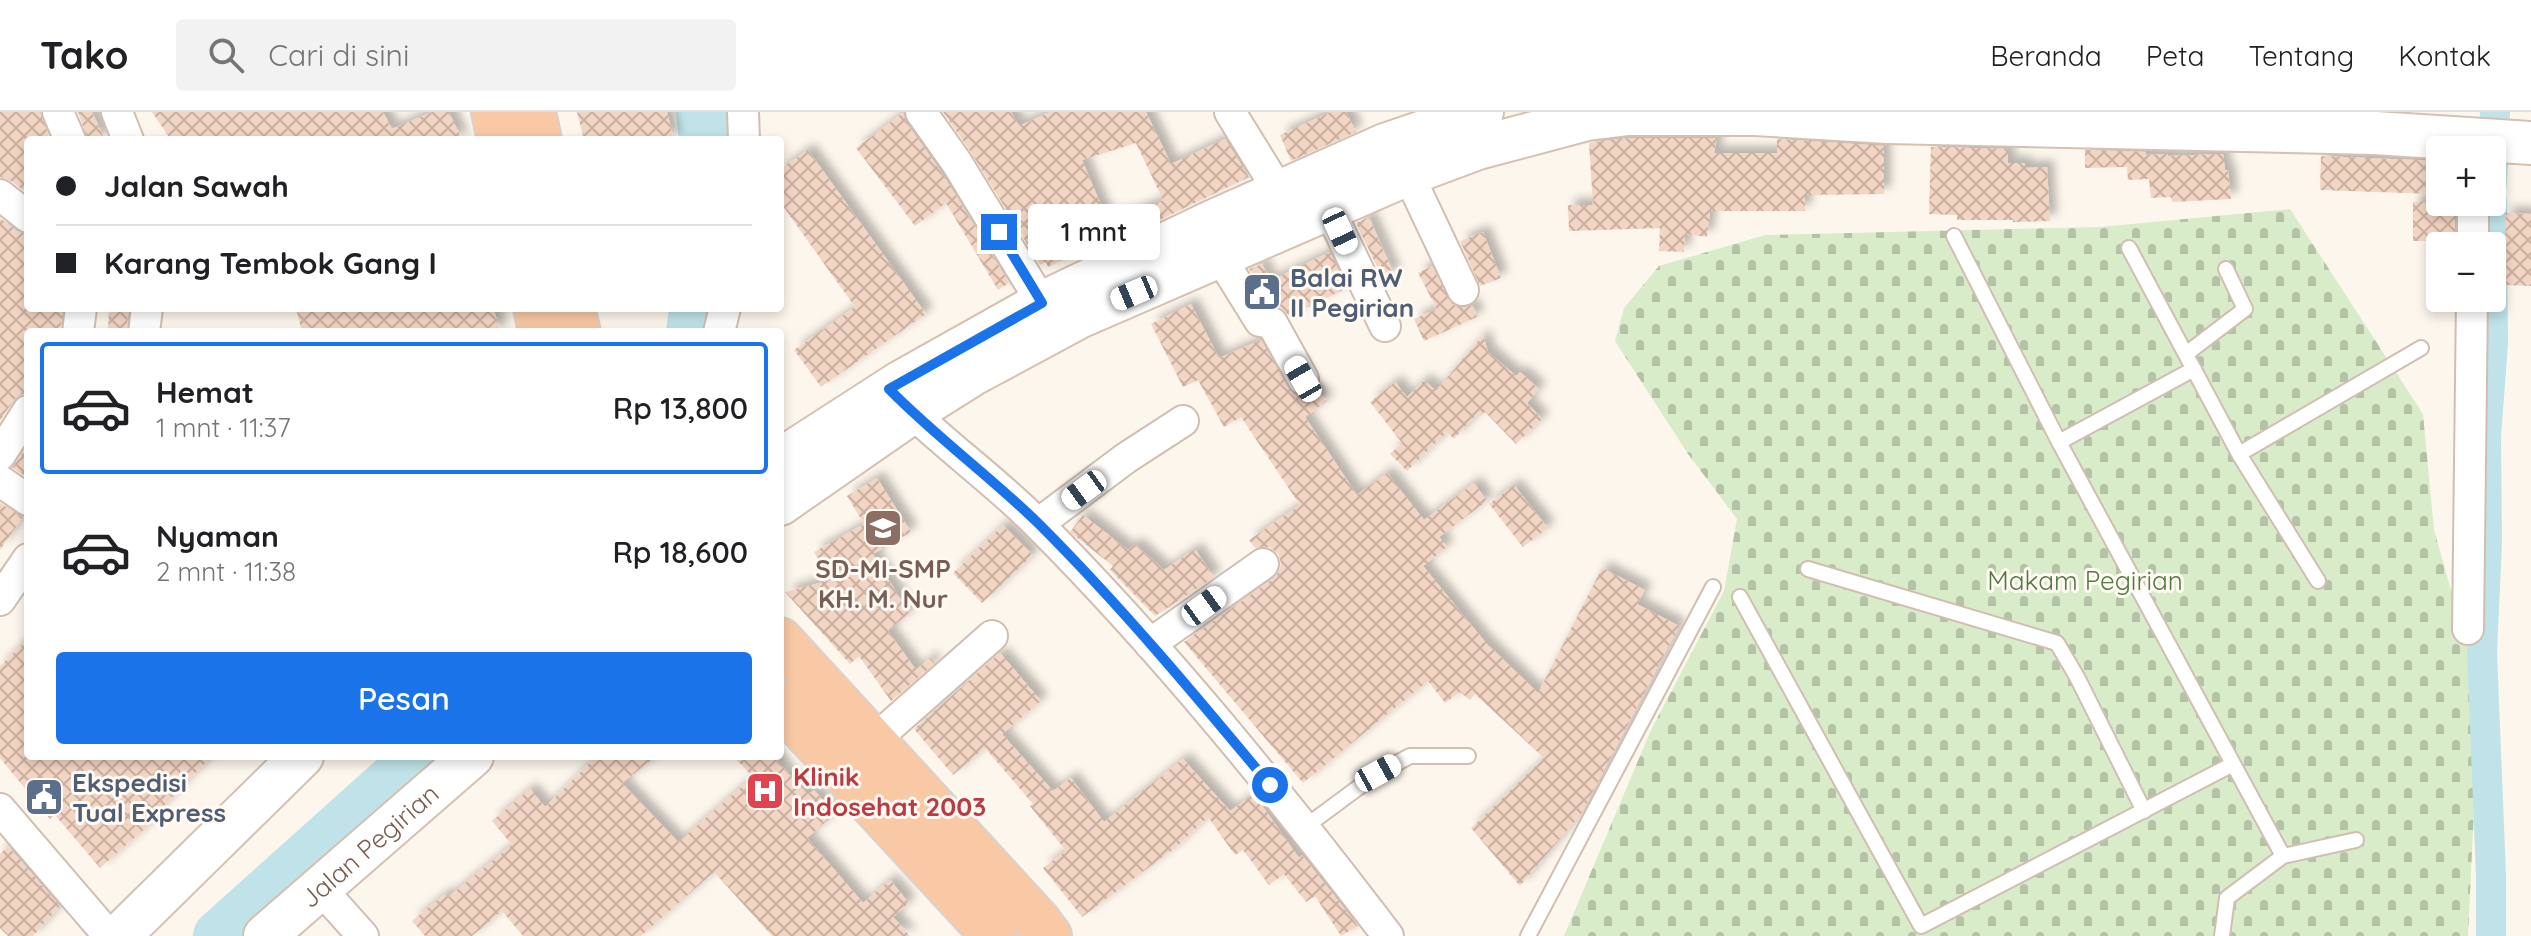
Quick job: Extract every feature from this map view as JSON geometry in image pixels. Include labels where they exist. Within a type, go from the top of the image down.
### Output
[{"type":"highway","points":[[494,112],[499,136]]},
{"type":"highway","points":[[533,112],[538,136]]},
{"type":"highway","points":[[784,644],[1049,936]]},
{"type":"highway","points":[[784,708],[994,936]]},
{"type":"main road","points":[[2426,112],[2498,133]]},
{"type":"main road","points":[[784,458],[900,401],[973,374],[1210,241],[1280,193],[1385,145],[1475,125],[1628,114],[1755,114],[2375,122],[2498,133]]},
{"type":"main road","points":[[784,501],[900,401],[1042,303],[1210,241],[1328,207],[1408,174],[1475,125]]},
{"type":"main road","points":[[119,936],[298,760]]},
{"type":"main road","name":"Jalan Pegirian","points":[[265,936],[467,760]]},
{"type":"street","points":[[58,112],[68,136]]},
{"type":"street","points":[[117,112],[126,136]]},
{"type":"street","points":[[743,112],[744,136]]},
{"type":"street","points":[[921,112],[957,163],[1042,303]]},
{"type":"street","points":[[1230,112],[1280,193]]},
{"type":"street","points":[[1408,174],[1463,290]]},
{"type":"street","points":[[0,195],[24,214]]},
{"type":"street","points":[[1328,207],[1385,326]]},
{"type":"street","points":[[1210,241],[1260,321],[1272,323],[1303,379]]},
{"type":"street","points":[[2468,629],[2472,312]]},
{"type":"street","points":[[900,401],[1038,524],[1150,644],[1305,827],[1388,936]]},
{"type":"street","points":[[0,455],[24,417]]},
{"type":"street","points":[[1038,524],[1126,458],[1183,421]]},
{"type":"street","points":[[0,481],[24,497]]},
{"type":"street","points":[[1150,644],[1263,564]]},
{"type":"street","points":[[0,600],[24,565]]},
{"type":"street","points":[[872,742],[992,636]]},
{"type":"street","points":[[0,809],[109,936]]},
{"type":"street","points":[[320,888],[363,936]]},
{"type":"lane","points":[[1954,236],[2059,442],[2283,856]]},
{"type":"lane","points":[[2129,248],[2239,454],[2318,581]]},
{"type":"lane","points":[[2186,354],[2245,309],[2226,269]]},
{"type":"lane","points":[[2239,454],[2421,348]]},
{"type":"lane","points":[[2059,442],[2194,369]]},
{"type":"lane","points":[[1808,569],[2057,643],[2144,811]]},
{"type":"lane","points":[[1528,936],[1713,587]]},
{"type":"lane","points":[[1740,597],[1921,926],[2233,764]]},
{"type":"lane","points":[[1305,827],[1378,773],[1410,756],[1468,756]]},
{"type":"lane","points":[[2222,936],[2227,898],[2283,856],[2356,840]]},
{"type":"green space","name":"Makam Pegirian","points":[[2290,209],[2423,414],[2434,530],[2468,650],[2478,726],[2468,936],[1564,936],[1651,730],[1724,591],[1737,519],[1688,454],[1615,341],[1624,308],[1659,266],[1765,235],[2100,227]]},
{"type":"building","points":[[0,112],[40,112],[49,136],[24,136],[24,191],[0,177]]},
{"type":"building","points":[[78,112],[92,112],[103,136],[87,136]]},
{"type":"building","points":[[152,112],[383,112],[392,129],[432,112],[449,112],[460,136],[168,136]]},
{"type":"building","points":[[577,112],[667,112],[673,136],[583,136]]},
{"type":"building","points":[[943,112],[1011,112],[1019,126],[1050,112],[1146,112],[1171,164],[1225,139],[1249,177],[1099,249],[1096,243],[1048,267],[1046,262],[1040,265]],"holes":[[[1136,143],[1163,200],[1109,224],[1082,160]]]},
{"type":"building","points":[[1331,112],[1346,112],[1356,132],[1291,161],[1280,135]]},
{"type":"building","points":[[903,113],[1009,283],[998,290],[946,203],[915,226],[856,148]]},
{"type":"building","points":[[1629,138],[1717,138],[1714,153],[1777,153],[1777,139],[1884,146],[1884,194],[1805,195],[1805,211],[1710,211],[1707,237],[1685,234],[1684,252],[1659,251],[1660,228],[1569,231],[1568,205],[1593,205],[1589,143]]},
{"type":"building","points":[[1931,147],[2008,149],[2008,163],[2025,163],[2025,168],[2047,167],[2050,221],[1957,220],[1957,215],[1929,214]]},
{"type":"building","points":[[808,150],[926,314],[821,387],[794,350],[855,307],[784,208],[784,166]]},
{"type":"building","points":[[2085,150],[2146,152],[2146,155],[2168,156],[2223,154],[2231,199],[2172,202],[2171,197],[2151,198],[2149,179],[2128,180],[2127,167],[2085,168]]},
{"type":"building","points":[[2321,156],[2426,161],[2426,194],[2320,190]]},
{"type":"building","points":[[2413,202],[2426,202],[2426,216],[2455,216],[2455,232],[2426,232],[2426,241],[2413,241]]},
{"type":"building","points":[[2506,213],[2531,214],[2531,286],[2506,285]]},
{"type":"building","points":[[1369,217],[1394,275],[1383,279],[1356,223]]},
{"type":"building","points":[[0,218],[24,234],[24,312],[62,312],[60,328],[24,328],[24,394],[13,401],[0,421]]},
{"type":"building","points":[[1483,232],[1501,278],[1480,286],[1460,241]]},
{"type":"building","points":[[1330,252],[1347,288],[1289,316],[1282,308],[1271,305],[1249,269],[1262,264],[1270,281]]},
{"type":"building","points":[[1432,266],[1452,304],[1462,308],[1473,305],[1477,317],[1424,341],[1414,319],[1437,309],[1418,273]]},
{"type":"building","points":[[1191,304],[1219,358],[1261,340],[1293,394],[1303,397],[1318,389],[1327,401],[1305,417],[1357,495],[1387,473],[1424,520],[1474,483],[1487,501],[1439,537],[1447,547],[1423,566],[1486,643],[1538,693],[1602,568],[1645,590],[1637,604],[1679,626],[1581,814],[1520,886],[1471,828],[1544,758],[1475,694],[1470,700],[1460,692],[1445,703],[1428,681],[1303,783],[1184,642],[1274,578],[1281,563],[1278,554],[1270,547],[1255,548],[1249,540],[1300,505],[1241,417],[1224,427],[1198,380],[1183,387],[1151,324]]},
{"type":"building","points":[[109,312],[128,312],[126,328],[108,328]]},
{"type":"building","points":[[297,312],[494,312],[500,328],[301,328]]},
{"type":"building","points":[[1483,335],[1488,352],[1516,376],[1520,372],[1539,389],[1527,403],[1542,419],[1516,444],[1485,412],[1481,416],[1478,413],[1454,439],[1447,432],[1407,471],[1390,454],[1402,443],[1370,402],[1395,382],[1407,397],[1424,380],[1436,391]]},
{"type":"building","points":[[24,451],[24,476],[12,468]]},
{"type":"building","points":[[877,478],[911,532],[873,554],[909,613],[888,631],[916,670],[930,658],[935,663],[891,701],[859,656],[850,664],[785,592],[831,580],[814,552],[864,524],[847,496]]},
{"type":"building","points":[[1514,485],[1548,528],[1523,547],[1489,504]]},
{"type":"building","points":[[0,503],[23,517],[0,550]]},
{"type":"building","points":[[1083,515],[1128,550],[1135,544],[1164,570],[1195,549],[1214,577],[1155,616],[1110,570],[1113,566],[1070,532]]},
{"type":"building","points":[[1003,525],[1033,555],[982,603],[953,573]]},
{"type":"building","points":[[24,643],[24,760],[208,760],[146,824],[148,826],[100,868],[55,815],[50,819],[0,758],[0,666]]},
{"type":"building","points":[[1000,653],[1041,701],[1002,734],[1053,791],[1071,778],[1104,822],[1183,759],[1230,811],[1254,794],[1299,858],[1302,855],[1358,926],[1341,936],[1315,896],[1306,902],[1284,874],[1269,885],[1243,850],[1235,855],[1208,817],[1175,848],[1082,917],[1043,868],[1066,851],[1030,806],[1033,804],[985,748],[953,775],[914,729]]},
{"type":"building","points":[[593,760],[652,760],[622,783],[678,842],[753,777],[737,760],[777,760],[808,795],[814,790],[835,814],[807,838],[863,903],[890,880],[909,903],[893,917],[910,936],[772,936],[714,872],[641,936],[523,936],[502,911],[472,936],[425,936],[412,921],[445,894],[448,897],[512,845],[492,821],[530,789],[545,807]]},
{"type":"building","points":[[8,846],[60,906],[33,936],[8,936],[0,928],[0,854]]},
{"type":"waterway","points":[[702,112],[705,136]]},
{"type":"waterway","points":[[2494,136],[2495,112]]},
{"type":"waterway","points":[[2491,936],[2482,652],[2487,542],[2486,436],[2493,343],[2492,216]]},
{"type":"waterway","points":[[692,328],[694,312]]},
{"type":"waterway","points":[[219,936],[416,760]]},
{"type":"place","name":"Balai RW II Pegirian","points":[[1262,292]]},
{"type":"place","name":"SD-MI-SMP KH. M. Nur","points":[[883,528]]},
{"type":"place","name":"Klinik Indosehat 2003","points":[[765,791]]},
{"type":"place","name":"Ekspedisi Tual Express","points":[[44,797]]},
{"type":"route","points":[[999,232],[1042,303],[889,389],[911,413],[1038,524],[1150,644],[1270,785]]}]
